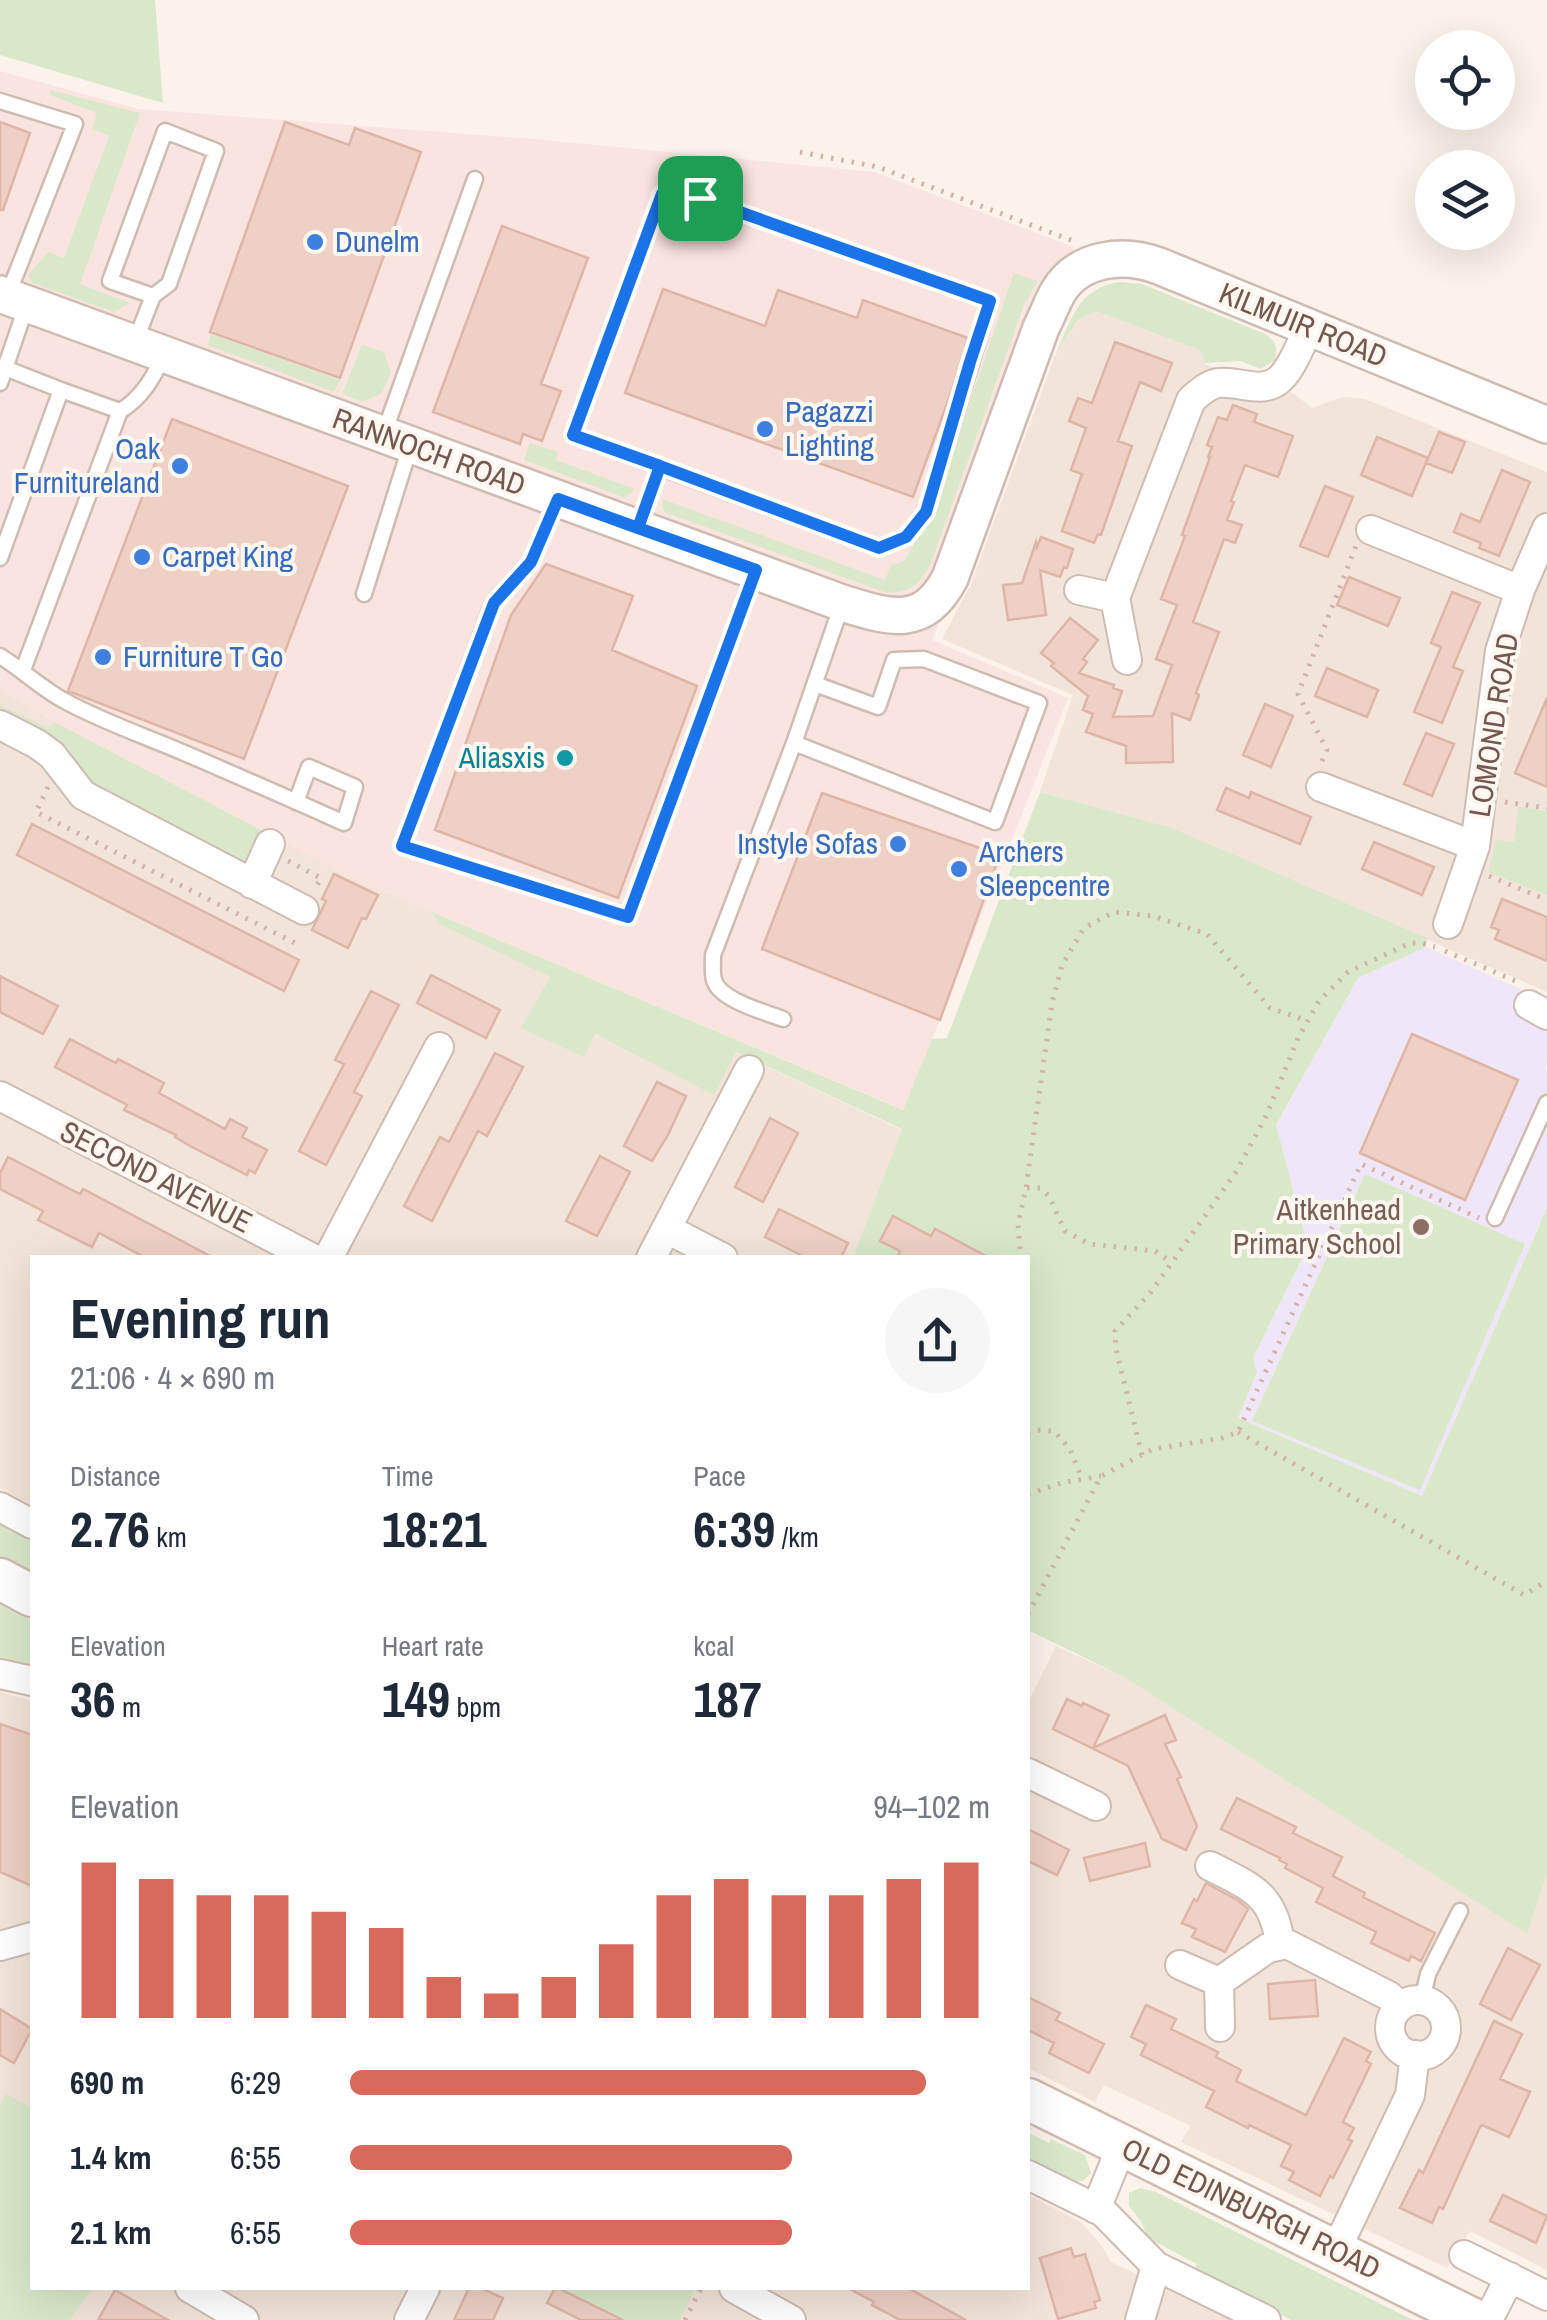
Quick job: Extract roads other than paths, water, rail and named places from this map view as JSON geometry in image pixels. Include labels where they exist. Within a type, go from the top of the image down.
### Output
[{"type":"main road","points":[[0,1580],[30,1595]]},
{"type":"main road","name":"OLD EDINBURGH ROAD","points":[[1030,2099],[1475,2320]]},
{"type":"street","name":"KILMUIR ROAD","points":[[1093,264],[1114,258],[1144,260],[1547,425]]},
{"type":"street","name":"RANNOCH ROAD","points":[[11,299],[842,603],[892,617],[920,611],[942,594],[1041,328],[1060,288],[1093,264]]},
{"type":"street","points":[[1128,660],[1116,598],[1191,400],[1214,383],[1262,387],[1274,383],[1284,376],[1309,328]]},
{"type":"street","name":"LOMOND ROAD","points":[[1448,924],[1472,857],[1483,799],[1500,651],[1520,590],[1547,528]]},
{"type":"street","points":[[1370,530],[1520,590]]},
{"type":"street","points":[[1079,590],[1116,598]]},
{"type":"street","points":[[0,725],[37,744],[84,795],[304,910]]},
{"type":"street","points":[[1321,786],[1472,857]]},
{"type":"street","points":[[252,884],[270,844]]},
{"type":"street","points":[[330,1255],[439,1047]]},
{"type":"street","points":[[653,1255],[749,1070]]},
{"type":"street","name":"SECOND AVENUE","points":[[0,1096],[306,1255]]},
{"type":"street","points":[[667,1229],[717,1255]]},
{"type":"street","points":[[0,1507],[30,1523]]},
{"type":"street","points":[[0,1674],[30,1681]]},
{"type":"street","points":[[1030,1774],[1096,1806]]},
{"type":"street","points":[[1210,1866],[1260,1894],[1276,1918],[1280,1944]]},
{"type":"street","points":[[0,1946],[30,1938]]},
{"type":"street","points":[[1220,1982],[1268,1948],[1280,1944],[1294,1946],[1389,1996],[1411,2003],[1432,2003],[1444,2017],[1445,2036],[1440,2045],[1424,2055],[1399,2048],[1391,2034],[1392,2017],[1411,2003]]},
{"type":"street","points":[[1180,1965],[1220,1982]]},
{"type":"street","points":[[1220,1982],[1220,2028]]},
{"type":"street","points":[[1336,2250],[1410,2095],[1415,2055]]},
{"type":"street","points":[[1096,2208],[1122,2146]]},
{"type":"street","points":[[1030,2176],[1102,2212],[1156,2266],[1266,2320]]},
{"type":"street","points":[[1464,2254],[1547,2296]]},
{"type":"street","points":[[1140,2320],[1156,2266]]},
{"type":"street","points":[[1488,2320],[1510,2278]]},
{"type":"street","points":[[193,2290],[244,2320]]},
{"type":"street","points":[[409,2320],[425,2290]]},
{"type":"street","points":[[737,2290],[773,2316]]},
{"type":"lane","points":[[0,100],[75,124],[11,299],[5,368],[0,383]]},
{"type":"lane","points":[[23,670],[120,412],[144,390],[154,296],[169,284],[216,151],[165,131],[110,282],[154,296]]},
{"type":"lane","points":[[364,594],[397,441],[475,180]]},
{"type":"lane","points":[[662,194],[704,199],[990,301],[926,512],[906,537],[879,548],[660,466],[573,435],[662,194]]},
{"type":"lane","points":[[5,368],[120,412]]},
{"type":"lane","points":[[0,558],[61,390]]},
{"type":"lane","points":[[638,528],[660,466]]},
{"type":"lane","points":[[558,499],[531,562],[494,603],[402,846],[628,917],[756,570]]},
{"type":"lane","points":[[783,1019],[726,996],[718,989],[713,980],[713,956],[842,603]]},
{"type":"lane","points":[[0,656],[58,698],[115,726],[180,751],[296,802],[344,822],[355,786],[309,767],[296,802]]},
{"type":"lane","points":[[794,743],[996,822],[1039,702],[924,659],[894,660],[878,706],[815,684]]},
{"type":"lane","points":[[1495,1218],[1547,1104]]},
{"type":"lane","points":[[1411,2003],[1460,1910]]},
{"type":"place","name":"Dunelm","points":[[315,242]]},
{"type":"place","name":"Pagazzi Lighting","points":[[765,429]]},
{"type":"place","name":"Oak Furnitureland","points":[[180,466]]},
{"type":"place","name":"Carpet King","points":[[142,557]]},
{"type":"place","name":"Furniture T Go","points":[[103,657]]},
{"type":"place","name":"Aliasxis","points":[[565,758]]},
{"type":"place","name":"Instyle Sofas","points":[[898,844]]},
{"type":"place","name":"Archers Sleepcentre","points":[[959,869]]},
{"type":"place","name":"Aitkenhead Primary School","points":[[1421,1227]]}]
